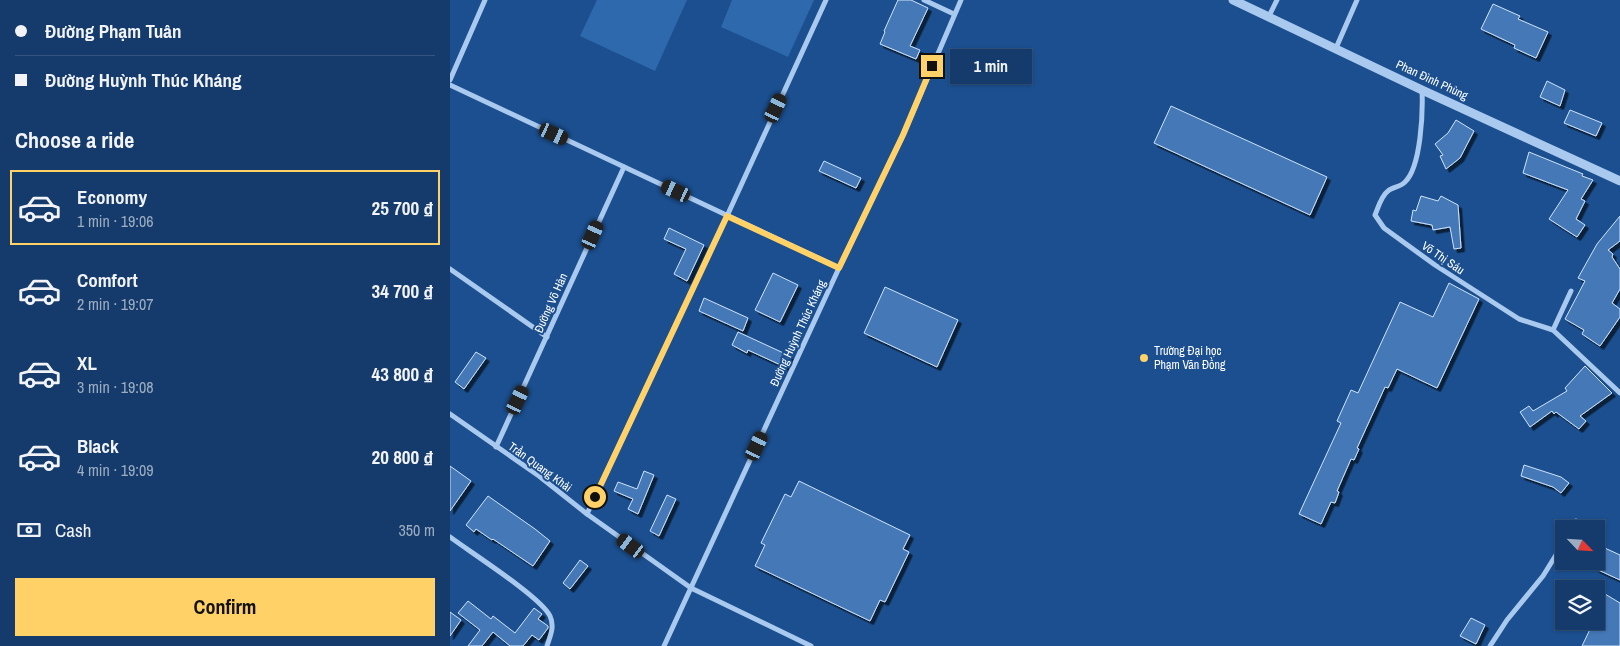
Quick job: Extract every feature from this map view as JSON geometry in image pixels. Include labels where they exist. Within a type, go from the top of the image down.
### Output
[{"type":"street","points":[[450,78],[485,0]]},
{"type":"street","points":[[586,514],[727,216],[826,0]]},
{"type":"street","points":[[924,0],[954,14]]},
{"type":"street","name":"Đường Huỳnh Thúc Kháng","points":[[664,646],[839,268],[903,135],[960,0]]},
{"type":"street","name":"Phan Đình Phùng","points":[[1234,0],[1422,90],[1620,181]]},
{"type":"street","points":[[1269,16],[1277,0]]},
{"type":"street","points":[[1336,48],[1357,0]]},
{"type":"street","points":[[450,85],[839,268]]},
{"type":"street","name":"Võ Thị Sáu","points":[[1422,90],[1421,138],[1411,173],[1405,183],[1388,191],[1375,215],[1384,228],[1435,265],[1519,318],[1553,330],[1619,390]]},
{"type":"street","name":"Đường Võ Hàn","points":[[496,447],[624,167]]},
{"type":"street","points":[[450,269],[547,337]]},
{"type":"street","points":[[1553,330],[1571,291]]},
{"type":"street","name":"Trần Quang Khải","points":[[450,414],[539,476],[586,514],[691,588],[811,646]]},
{"type":"street","points":[[450,537],[535,598],[550,615],[553,627],[547,646]]},
{"type":"street","points":[[1490,646],[1506,620],[1543,576],[1555,557]]},
{"type":"shaded area","points":[[597,0],[687,0],[655,71],[580,36]]},
{"type":"shaded area","points":[[732,0],[814,0],[788,57],[721,27]]},
{"type":"building","points":[[898,0],[911,0],[928,8],[910,46],[920,50],[916,59],[880,44]]},
{"type":"building","points":[[1493,4],[1520,16],[1518,19],[1548,32],[1536,58],[1514,48],[1515,45],[1481,29]]},
{"type":"building","points":[[1547,81],[1565,90],[1560,106],[1540,97]]},
{"type":"building","points":[[1171,106],[1327,177],[1310,215],[1154,143]]},
{"type":"building","points":[[1570,110],[1602,123],[1596,136],[1564,123]]},
{"type":"building","points":[[1456,120],[1474,131],[1460,158],[1446,169],[1440,156],[1443,155],[1435,144],[1448,133]]},
{"type":"building","points":[[1529,152],[1593,180],[1581,199],[1585,201],[1576,219],[1585,225],[1577,237],[1549,219],[1568,190],[1523,173]]},
{"type":"building","points":[[824,161],[861,178],[856,188],[819,171]]},
{"type":"building","points":[[1421,196],[1438,201],[1441,196],[1458,205],[1461,248],[1454,249],[1450,227],[1433,230],[1432,225],[1411,221],[1413,210],[1416,211]]},
{"type":"building","points":[[1620,216],[1620,241],[1608,250],[1613,254],[1612,257],[1620,269],[1620,289],[1612,303],[1620,309],[1620,317],[1600,346],[1582,334],[1584,330],[1565,319],[1585,281],[1578,278],[1597,244]]},
{"type":"building","points":[[669,228],[704,245],[687,281],[674,274],[686,249],[664,239]]},
{"type":"building","points":[[773,273],[798,285],[780,322],[755,310]]},
{"type":"building","points":[[1449,283],[1479,299],[1437,388],[1397,369],[1388,388],[1385,387],[1357,448],[1359,449],[1354,460],[1351,459],[1337,491],[1339,492],[1335,503],[1331,502],[1321,524],[1299,514],[1341,423],[1337,421],[1351,390],[1358,393],[1400,302],[1433,317]]},
{"type":"building","points":[[885,287],[958,320],[937,367],[864,333]]},
{"type":"building","points":[[704,298],[748,318],[743,331],[699,311]]},
{"type":"building","points":[[738,332],[790,356],[785,367],[748,350],[747,353],[732,345]]},
{"type":"building","points":[[476,352],[486,358],[464,389],[455,382]]},
{"type":"building","points":[[1585,366],[1612,393],[1580,416],[1586,421],[1579,429],[1552,411],[1530,427],[1520,412],[1529,406],[1533,411],[1567,391],[1565,388]]},
{"type":"building","points":[[1524,465],[1561,477],[1569,483],[1561,493],[1553,487],[1521,476]]},
{"type":"building","points":[[450,466],[471,481],[450,511]]},
{"type":"building","points":[[644,471],[654,475],[638,514],[628,509],[633,499],[614,491],[618,482],[637,489]]},
{"type":"building","points":[[799,481],[910,535],[903,549],[909,552],[885,602],[880,600],[870,621],[755,566],[765,545],[761,543],[785,494],[791,497]]},
{"type":"building","points":[[667,495],[676,499],[659,536],[650,531]]},
{"type":"building","points":[[488,496],[550,541],[533,566],[493,539],[476,529],[474,532],[466,525]]},
{"type":"building","points":[[1605,548],[1620,555],[1620,580],[1598,570],[1605,570]]},
{"type":"building","points":[[580,560],[588,566],[570,589],[563,583]]},
{"type":"building","points":[[1605,594],[1620,603],[1620,646],[1582,646],[1590,630],[1605,630]]},
{"type":"building","points":[[468,601],[491,619],[493,616],[515,633],[534,608],[542,614],[538,619],[548,628],[539,640],[532,635],[523,646],[510,646],[493,632],[482,646],[468,646],[480,630],[458,613]]},
{"type":"building","points":[[450,612],[461,620],[450,636]]},
{"type":"building","points":[[1471,618],[1485,625],[1476,644],[1460,636]]},
{"type":"place","name":"Trường Đại học Phạm Văn Đồng","points":[[1144,358]]},
{"type":"route","points":[[595,497],[727,216],[839,268],[903,135],[932,66]]}]
